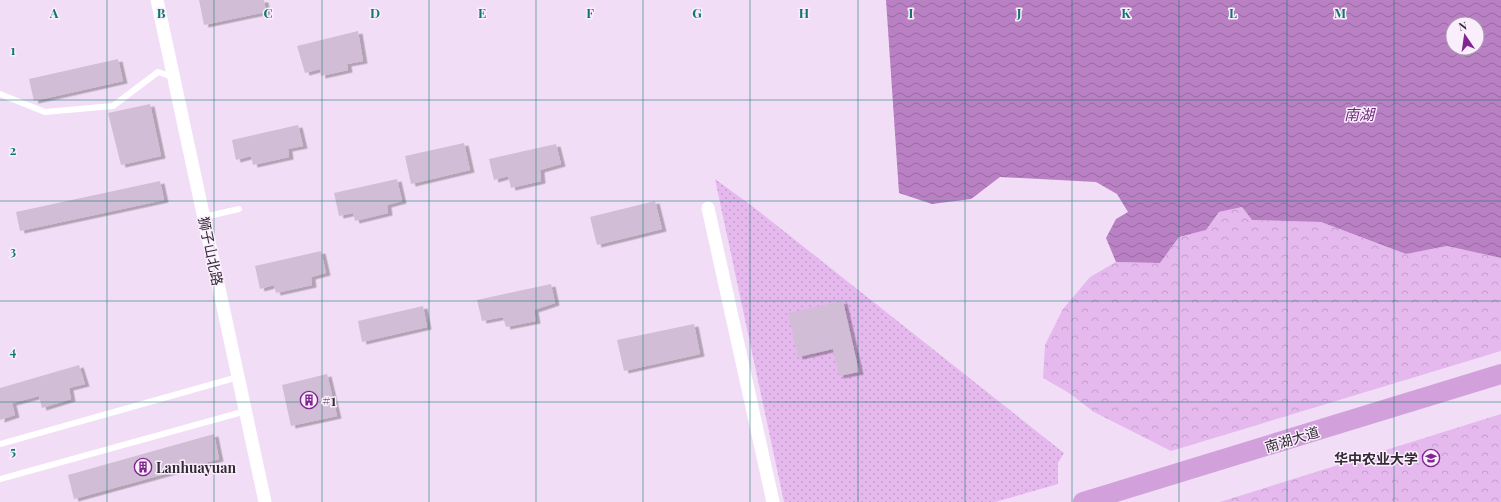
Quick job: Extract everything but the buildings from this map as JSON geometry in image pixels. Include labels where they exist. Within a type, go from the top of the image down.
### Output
[{"type":"main road","name":"南湖大道","points":[[1083,502],[1501,374]]},
{"type":"main road","name":"南湖大道","points":[[1119,502],[1501,387]]},
{"type":"street","name":"狮子山北路","points":[[157,0],[265,502]]},
{"type":"street","points":[[708,208],[773,502]]},
{"type":"lane","points":[[0,94],[45,112],[113,106],[158,72],[174,78]]},
{"type":"lane","points":[[204,217],[239,209]]},
{"type":"lane","points":[[0,444],[238,377]]},
{"type":"lane","points":[[0,479],[246,411]]},
{"type":"green space","points":[[715,179],[756,209],[1064,453],[1058,463],[1058,484],[995,502],[784,502]]},
{"type":"green space","points":[[1242,207],[1252,220],[1321,222],[1406,254],[1447,246],[1501,258],[1501,351],[1171,451],[1094,412],[1069,393],[1043,378],[1045,345],[1063,309],[1090,277],[1116,262],[1160,263],[1179,237],[1206,230],[1219,212]]},
{"type":"green space","name":"华中农业大学","points":[[1501,414],[1501,502],[1220,502]]},
{"type":"water","name":"南湖","points":[[886,0],[1501,0],[1501,258],[1447,246],[1406,254],[1321,222],[1252,220],[1242,207],[1219,212],[1206,230],[1179,237],[1160,263],[1116,262],[1106,238],[1116,219],[1128,212],[1117,194],[1096,182],[1000,177],[971,199],[932,204],[899,193]]},
{"type":"place","name":"#1","points":[[309,400]]},
{"type":"place","name":"华中农业大学","points":[[1431,458]]},
{"type":"place","name":"Lanhuayuan","points":[[143,467]]}]
